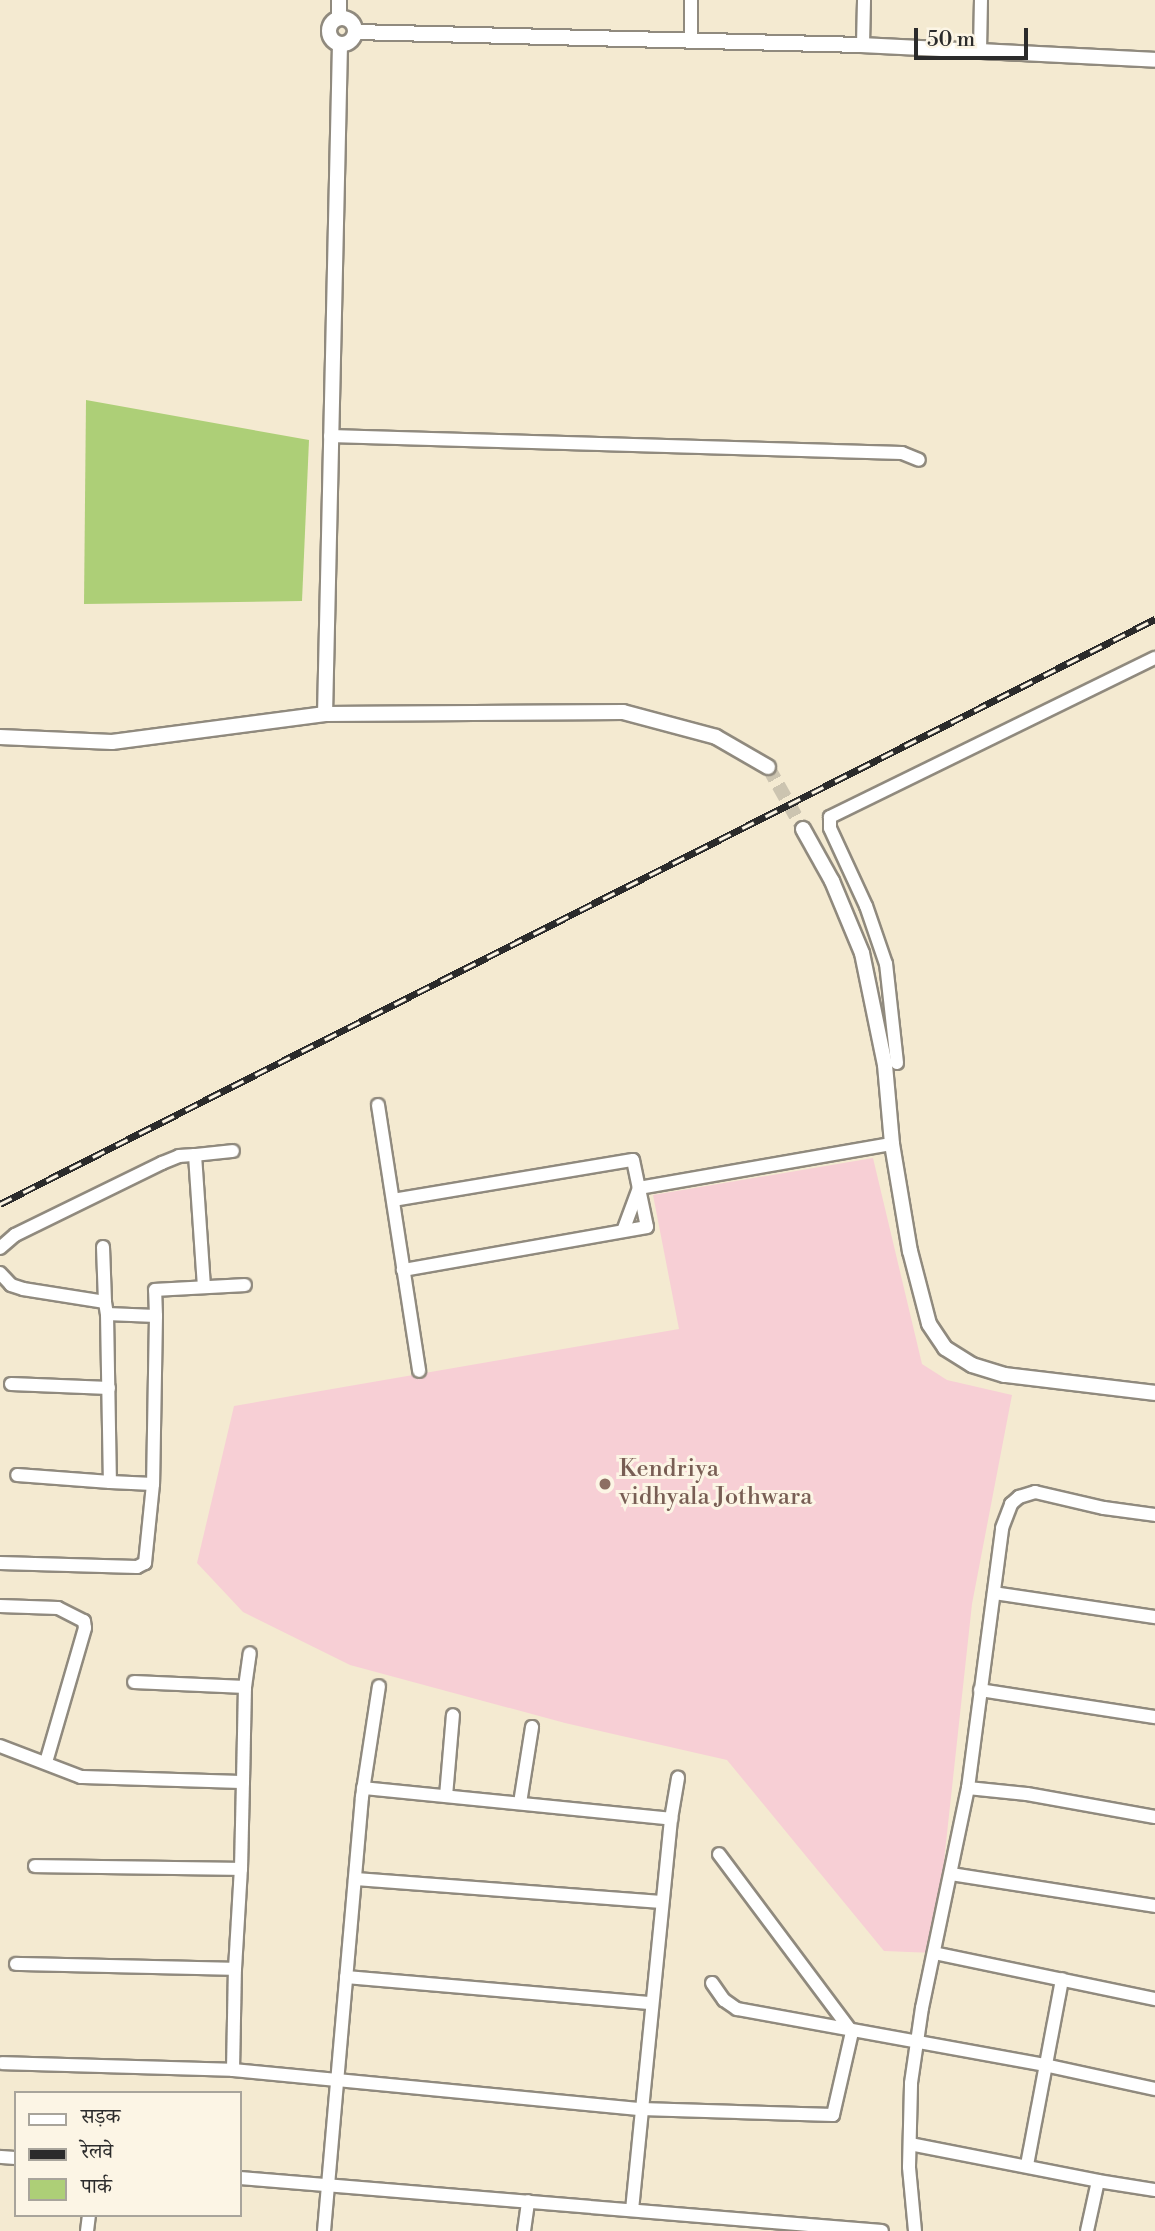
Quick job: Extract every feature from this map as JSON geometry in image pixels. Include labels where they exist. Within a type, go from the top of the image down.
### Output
[{"type":"street","points":[[339,0],[339,18]]},
{"type":"street","points":[[691,0],[691,40]]},
{"type":"street","points":[[863,45],[864,0]]},
{"type":"street","points":[[979,51],[981,0]]},
{"type":"street","points":[[339,18],[351,21],[355,32],[349,43],[340,44],[333,40],[329,32],[332,23],[339,18]]},
{"type":"street","points":[[355,32],[863,45],[1155,60]]},
{"type":"street","points":[[325,714],[340,44]]},
{"type":"street","points":[[330,436],[902,453],[919,460]]},
{"type":"street","points":[[897,1063],[886,964],[866,906],[830,828],[830,817],[1155,658]]},
{"type":"street","points":[[0,737],[112,742],[325,714],[623,712],[716,737],[768,767]]},
{"type":"street","points":[[803,829],[832,881],[862,953],[886,1065],[892,1144],[922,1301],[929,1324],[945,1348],[972,1365],[1005,1375],[1155,1393]]},
{"type":"street","points":[[378,1105],[419,1371]]},
{"type":"street","points":[[639,1188],[892,1144]]},
{"type":"street","points":[[0,1248],[15,1235],[162,1163],[179,1156],[233,1151]]},
{"type":"street","points":[[195,1155],[204,1287]]},
{"type":"street","points":[[393,1200],[633,1160],[647,1227],[403,1270]]},
{"type":"street","points":[[623,1231],[639,1188]]},
{"type":"street","points":[[103,1247],[110,1482]]},
{"type":"street","points":[[0,1273],[11,1285],[23,1289],[106,1308],[156,1316]]},
{"type":"street","points":[[0,1563],[136,1567],[145,1563],[153,1484],[155,1290],[245,1285]]},
{"type":"street","points":[[11,1384],[108,1388]]},
{"type":"street","points":[[17,1475],[153,1484]]},
{"type":"street","points":[[915,2231],[910,2144],[911,2083],[968,1788],[1002,1528],[1011,1504],[1018,1497],[1035,1492],[1104,1508],[1155,1515]]},
{"type":"street","points":[[993,1592],[1155,1617]]},
{"type":"street","points":[[0,1606],[58,1608],[84,1621],[85,1629],[46,1762]]},
{"type":"street","points":[[233,2070],[245,1686],[250,1653]]},
{"type":"street","points":[[134,1682],[245,1686]]},
{"type":"street","points":[[324,2231],[363,1788],[379,1686]]},
{"type":"street","points":[[980,1690],[1155,1717]]},
{"type":"street","points":[[446,1796],[453,1715]]},
{"type":"street","points":[[520,1803],[532,1727]]},
{"type":"street","points":[[0,1746],[81,1777],[243,1782]]},
{"type":"street","points":[[632,2210],[662,1902],[678,1778]]},
{"type":"street","points":[[363,1788],[671,1819]]},
{"type":"street","points":[[968,1788],[1027,1794],[1155,1817]]},
{"type":"street","points":[[2,2063],[233,2070],[641,2109],[833,2115],[852,2032],[719,1854]]},
{"type":"street","points":[[35,1866],[241,1869]]},
{"type":"street","points":[[951,1874],[1155,1906]]},
{"type":"street","points":[[355,1878],[662,1902]]},
{"type":"street","points":[[934,1953],[1155,1999]]},
{"type":"street","points":[[16,1964],[235,1969]]},
{"type":"street","points":[[346,1977],[652,2003]]},
{"type":"street","points":[[1027,2165],[1062,1979]]},
{"type":"street","points":[[712,1983],[724,2000],[737,2009],[1044,2065],[1155,2089]]},
{"type":"street","points":[[910,2144],[1155,2190]]},
{"type":"street","points":[[242,2178],[632,2210],[779,2227],[882,2231]]},
{"type":"street","points":[[1087,2231],[1098,2181]]},
{"type":"street","points":[[524,2231],[528,2202]]},
{"type":"shaded area","name":"Kendriya vidhyala Jothwara","points":[[873,1158],[922,1364],[947,1380],[1012,1395],[972,1604],[934,1953],[884,1951],[727,1760],[565,1723],[350,1665],[243,1612],[197,1563],[234,1406],[679,1329],[653,1195]]},
{"type":"green space","points":[[86,400],[309,440],[302,601],[84,604]]},
{"type":"tunnel","points":[[768,767],[803,829]]},
{"type":"railway","points":[[0,1204],[1155,619]]},
{"type":"place","name":"Kendriya vidhyala Jothwara","points":[[605,1484]]}]
